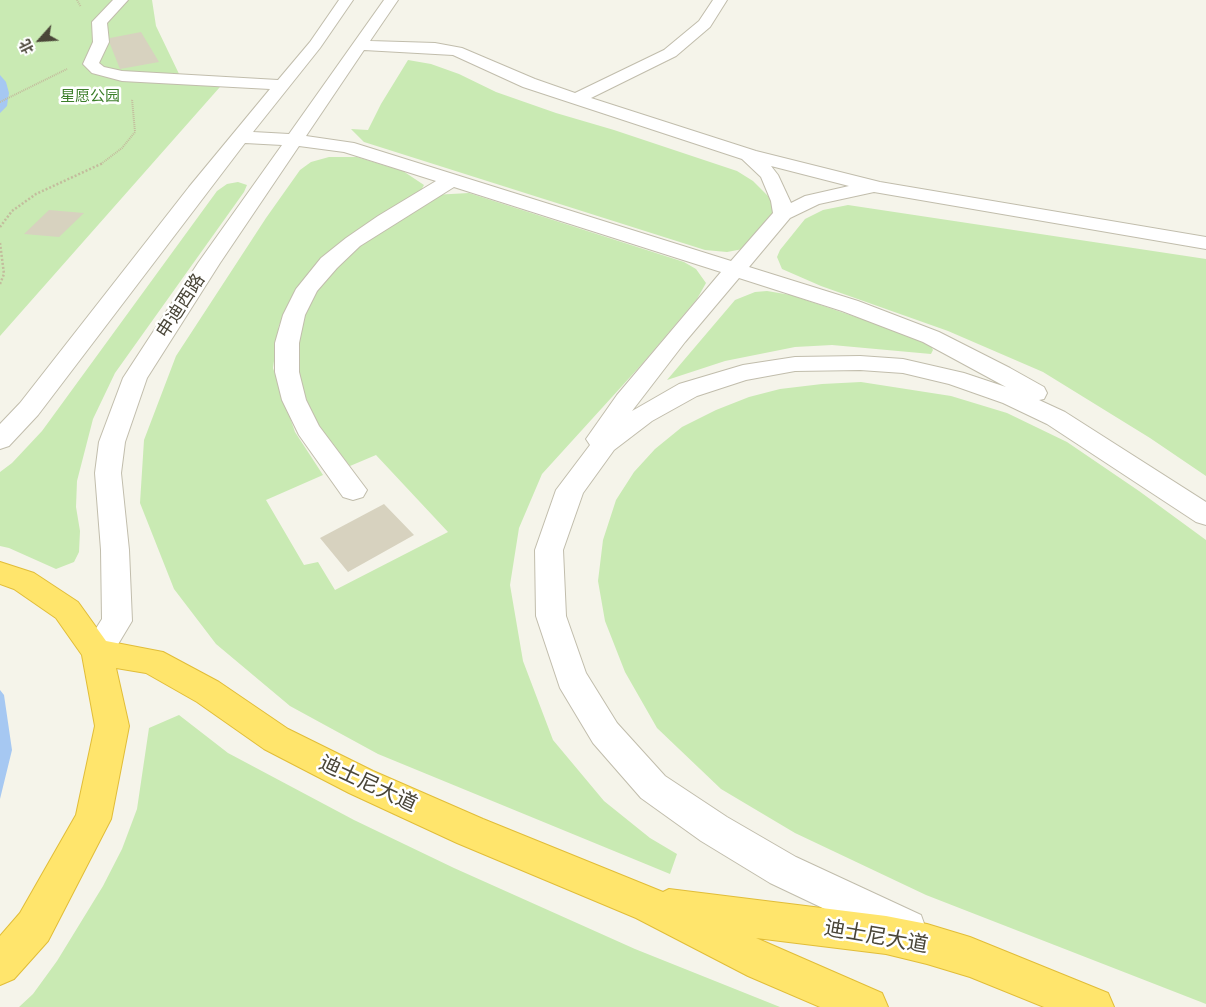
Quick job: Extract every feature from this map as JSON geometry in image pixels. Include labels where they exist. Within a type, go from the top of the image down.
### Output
[{"type":"highway","points":[[0,573],[24,581],[67,610],[97,652],[112,726],[93,819],[34,926],[0,965]]},
{"type":"highway","name":"迪士尼大道","points":[[97,652],[152,661],[208,692],[276,739],[361,782],[470,831],[649,905],[762,962],[868,1007]]},
{"type":"highway","name":"迪士尼大道","points":[[649,905],[886,935],[927,944],[970,957],[1094,1007]]},
{"type":"street","points":[[121,0],[99,22],[101,42],[91,64],[98,70],[122,76],[284,85]]},
{"type":"street","points":[[0,440],[28,409],[196,191],[284,85],[346,0]]},
{"type":"street","name":"申迪西路","points":[[97,652],[117,621],[108,473],[112,442],[120,414],[135,378],[209,262],[391,0]]},
{"type":"street","points":[[577,98],[670,53],[705,24],[720,0]]},
{"type":"street","points":[[360,45],[435,48],[456,51],[476,58],[529,83],[749,155],[880,188],[1186,238],[1206,243]]},
{"type":"street","points":[[242,137],[294,140],[348,147],[892,321],[967,355],[1033,392],[1206,514]]},
{"type":"street","points":[[749,155],[769,175],[782,201],[784,214]]},
{"type":"street","points":[[354,490],[308,429],[294,400],[287,372],[286,343],[294,315],[307,289],[329,262],[353,242],[385,220],[452,180]]},
{"type":"street","points":[[880,188],[834,194],[812,200],[784,214],[677,337],[626,401],[591,452],[570,490],[549,550],[550,616],[570,678],[605,733],[653,787],[714,830],[791,875],[868,912],[970,957]]},
{"type":"street","points":[[570,490],[605,444],[643,415],[688,390],[743,373],[795,364],[860,363],[903,366],[956,378],[1012,397],[1056,418],[1206,514]]},
{"type":"path","points":[[77,0],[82,11]]},
{"type":"path","points":[[0,102],[52,77]]},
{"type":"path","points":[[0,227],[12,211],[36,194],[101,164],[122,148],[135,132],[131,96]]},
{"type":"path","points":[[0,243],[4,274],[0,284]]},
{"type":"green space","name":"星愿公园","points":[[0,0],[152,0],[156,26],[180,76],[227,79],[0,336]]},
{"type":"green space","points":[[408,60],[431,64],[459,74],[496,92],[556,113],[614,130],[737,171],[753,181],[771,199],[775,213],[743,249],[727,252],[705,250],[364,142],[351,129],[368,130],[381,104]]},
{"type":"green space","points":[[329,157],[357,157],[403,171],[424,185],[419,194],[306,278],[279,325],[273,368],[295,432],[323,475],[266,500],[304,565],[318,562],[335,590],[448,532],[376,455],[350,466],[315,422],[297,374],[299,325],[312,297],[333,267],[364,240],[433,195],[469,193],[684,262],[696,269],[706,283],[697,299],[642,364],[542,474],[519,528],[510,585],[523,661],[553,740],[604,801],[650,838],[677,854],[670,874],[378,754],[290,706],[216,644],[174,589],[140,503],[144,440],[176,356],[266,218],[300,170],[311,162]]},
{"type":"green space","points":[[238,182],[247,185],[244,192],[115,373],[93,419],[77,481],[76,507],[80,531],[79,552],[74,562],[56,569],[9,548],[0,546],[0,472],[12,463],[42,431],[217,191],[227,184]]},
{"type":"green space","points":[[848,205],[1206,259],[1206,476],[1150,438],[1043,372],[948,331],[821,286],[782,269],[777,257],[780,250],[805,219],[823,210]]},
{"type":"green space","points":[[767,291],[791,295],[909,335],[930,344],[933,350],[931,354],[832,345],[795,347],[725,361],[667,380],[735,300],[755,292]]},
{"type":"green space","points":[[861,382],[951,396],[1007,413],[1067,442],[1206,540],[1206,1004],[926,895],[795,833],[721,789],[657,728],[625,672],[605,621],[598,581],[603,540],[616,500],[634,472],[655,449],[682,427],[716,410],[749,397],[780,389]]},
{"type":"green space","points":[[179,715],[228,753],[354,820],[454,868],[635,949],[780,1007],[19,1007],[33,994],[57,961],[103,886],[122,849],[137,809],[149,728]]},
{"type":"water","points":[[0,75],[6,82],[9,93],[7,106],[0,113]]},
{"type":"water","points":[[0,690],[4,695],[12,750],[0,799]]},
{"type":"building","points":[[141,32],[159,62],[120,69],[110,44],[110,38]]},
{"type":"building","points":[[49,210],[84,213],[59,237],[24,234]]},
{"type":"building","points":[[384,504],[414,535],[348,572],[320,538]]}]
